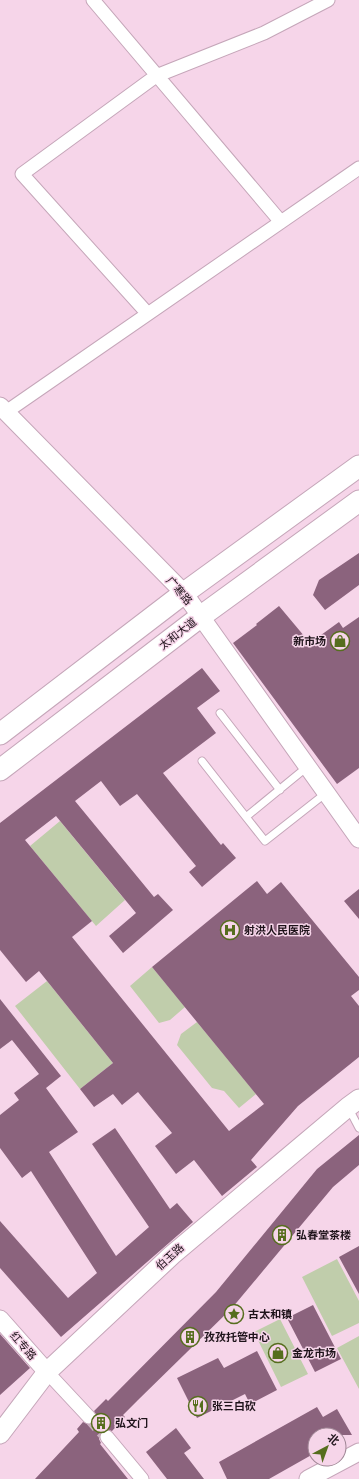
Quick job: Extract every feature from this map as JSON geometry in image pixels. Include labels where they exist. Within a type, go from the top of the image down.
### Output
[{"type":"main road","points":[[0,734],[184,593],[359,466]]},
{"type":"main road","name":"太和大道","points":[[0,770],[200,617],[359,501]]},
{"type":"main road","name":"伯玉路","points":[[0,1434],[47,1372],[172,1255],[354,1103]]},
{"type":"street","points":[[93,0],[281,222]]},
{"type":"street","points":[[148,314],[22,174],[156,76],[264,34],[328,0]]},
{"type":"street","points":[[3,409],[148,314],[359,168]]},
{"type":"street","name":"广寒路","points":[[3,409],[184,593],[359,839]]},
{"type":"street","name":"红专路","points":[[0,1319],[47,1372]]},
{"type":"street","points":[[47,1372],[88,1417]]},
{"type":"street","points":[[107,1437],[142,1479]]},
{"type":"street","points":[[308,1479],[359,1452]]},
{"type":"lane","points":[[220,713],[280,790]]},
{"type":"lane","points":[[202,761],[265,841],[326,793]]},
{"type":"lane","points":[[246,817],[308,767]]},
{"type":"lane","points":[[354,1103],[359,1128]]},
{"type":"green space","points":[[60,821],[125,900],[96,926],[30,846]]},
{"type":"green space","points":[[152,967],[185,1007],[170,1020],[159,1023],[130,986]]},
{"type":"green space","points":[[47,981],[113,1063],[80,1089],[15,1006]]},
{"type":"green space","points":[[197,1022],[256,1094],[239,1108],[224,1091],[212,1088],[177,1045],[181,1034]]},
{"type":"green space","points":[[337,1259],[359,1301],[359,1323],[332,1336],[302,1277]]},
{"type":"green space","points":[[280,1319],[308,1374],[281,1387],[254,1332]]},
{"type":"green space","points":[[359,1336],[359,1389],[337,1348]]},
{"type":"building","points":[[359,553],[359,585],[325,610],[313,595],[319,580]]},
{"type":"building","points":[[279,606],[310,643],[339,622],[343,628],[359,617],[359,768],[337,784],[233,643]]},
{"type":"building","points":[[202,668],[220,691],[197,708],[216,733],[163,773],[221,845],[223,843],[236,858],[202,887],[189,872],[196,866],[137,794],[120,806],[101,781],[75,801],[154,897],[158,894],[173,910],[123,953],[109,936],[136,913],[56,816],[25,840],[92,921],[72,937],[229,1131],[264,1104],[152,967],[257,881],[267,894],[281,882],[359,977],[359,990],[351,996],[359,1006],[359,1057],[298,1106],[251,1160],[257,1167],[222,1196],[194,1160],[176,1174],[155,1146],[172,1133],[138,1092],[122,1105],[113,1094],[94,1107],[80,1089],[113,1063],[39,971],[26,982],[0,950],[0,823]]},
{"type":"building","points":[[359,889],[359,919],[344,901]]},
{"type":"building","points":[[0,999],[61,1076],[46,1088],[78,1132],[49,1152],[116,1256],[149,1227],[92,1144],[115,1128],[170,1209],[177,1203],[193,1222],[61,1337],[0,1268],[0,1221],[68,1298],[97,1273],[31,1171],[22,1178],[0,1148],[0,1115],[19,1100],[14,1093],[39,1074],[12,1040],[0,1049]]},
{"type":"building","points":[[359,1135],[359,1165],[333,1187],[232,1308],[123,1415],[125,1417],[112,1431],[105,1429],[100,1434],[100,1444],[128,1479],[35,1479],[79,1432],[77,1429],[83,1422],[90,1425],[95,1423],[97,1416],[94,1411],[106,1399],[108,1401],[216,1292],[317,1169]]},
{"type":"building","points":[[359,1246],[359,1294],[339,1257]]},
{"type":"building","points":[[313,1305],[341,1359],[315,1372],[287,1318]]},
{"type":"building","points":[[0,1334],[30,1368],[0,1395]]},
{"type":"building","points":[[257,1351],[277,1390],[250,1404],[245,1394],[197,1418],[177,1378],[218,1358],[224,1368]]},
{"type":"building","points":[[317,1407],[323,1417],[337,1409],[352,1435],[347,1435],[347,1427],[307,1427],[307,1458],[269,1479],[227,1479],[219,1462]]},
{"type":"building","points":[[176,1428],[191,1448],[184,1453],[204,1479],[167,1479],[146,1452]]},
{"type":"tunnel","points":[[89,1417],[107,1437]]},
{"type":"place","name":"新市场","points":[[340,641]]},
{"type":"place","name":"射洪人民医院","points":[[230,930]]},
{"type":"place","name":"弘春堂茶楼","points":[[282,1235]]},
{"type":"place","name":"古太和镇","points":[[234,1314]]},
{"type":"place","name":"孜孜托管中心","points":[[190,1337]]},
{"type":"place","name":"金龙市场","points":[[278,1353]]},
{"type":"place","name":"张三白砍","points":[[198,1406]]},
{"type":"place","name":"弘文门","points":[[101,1423]]}]
